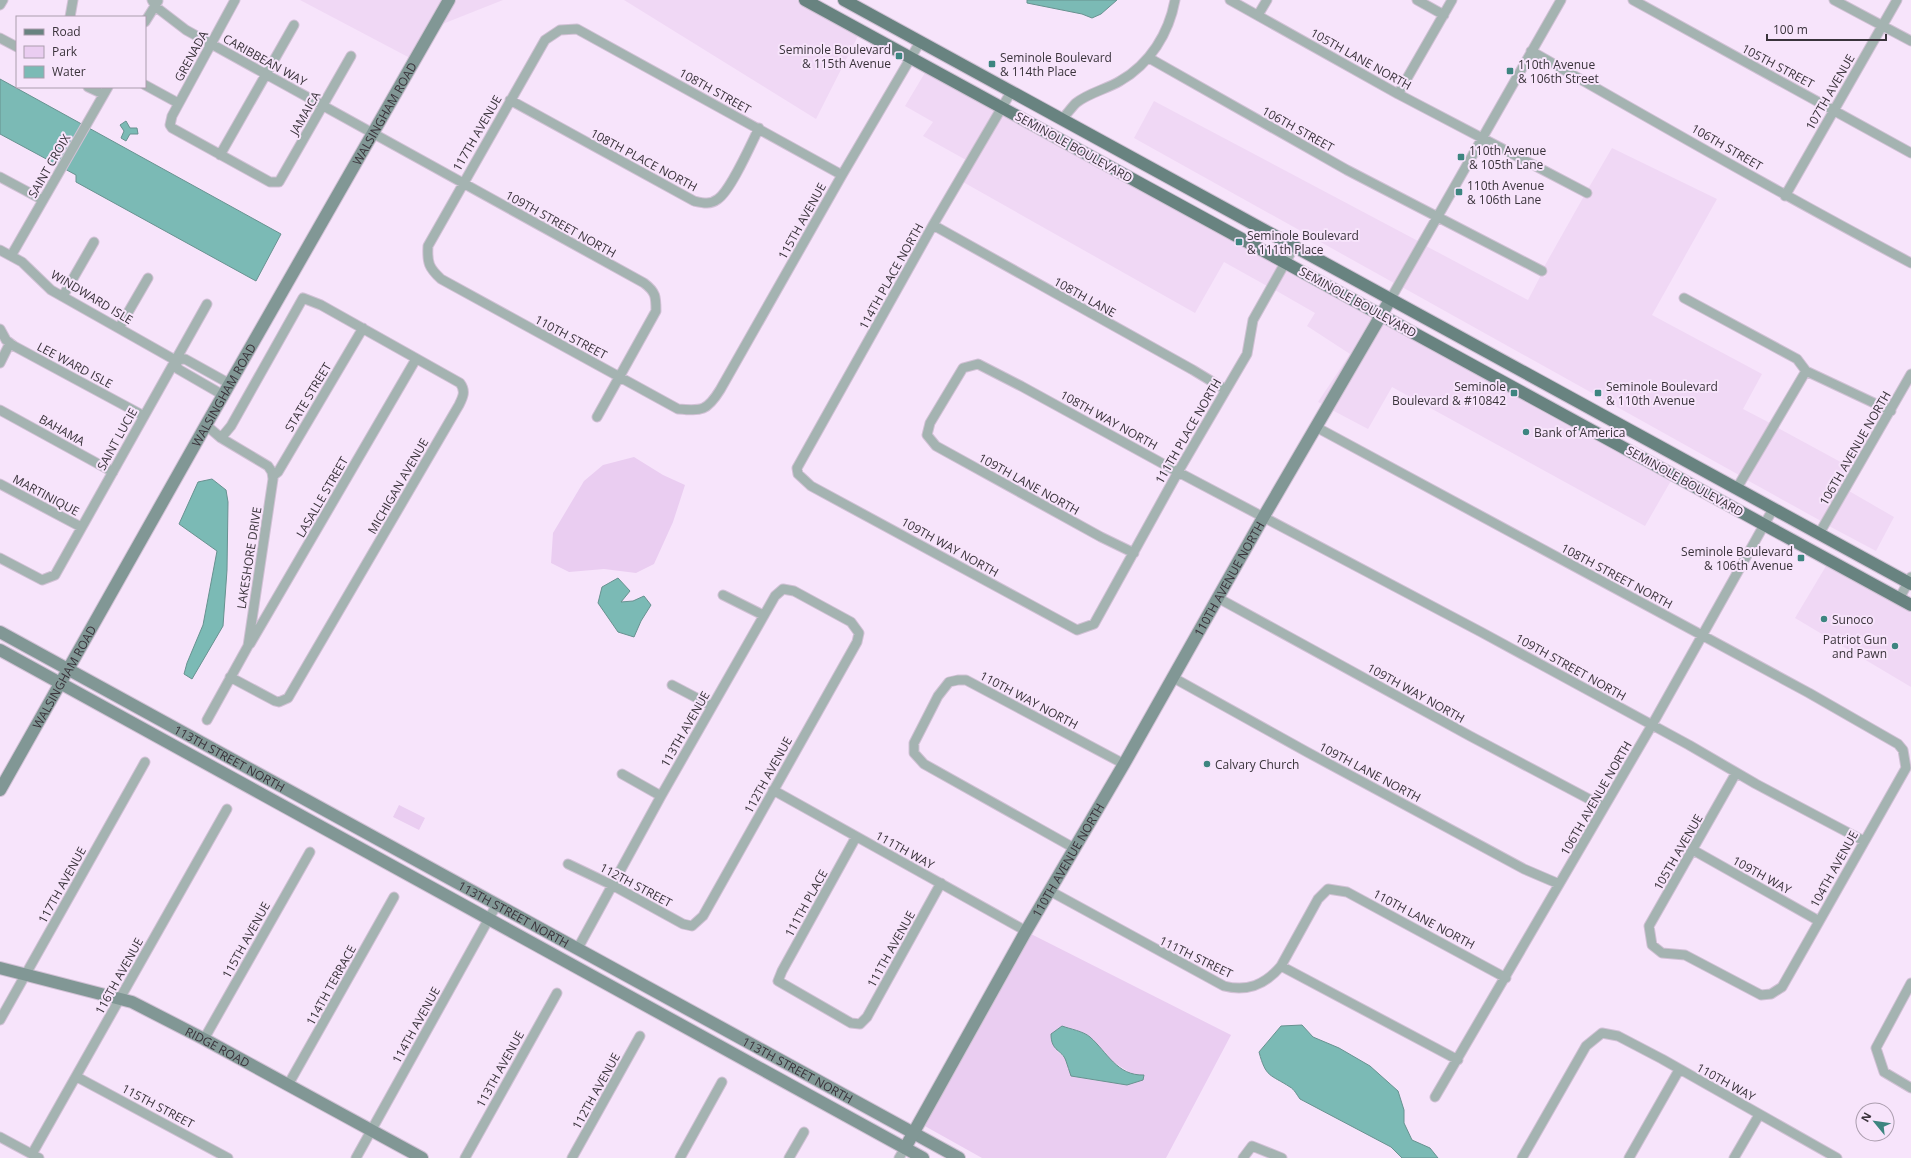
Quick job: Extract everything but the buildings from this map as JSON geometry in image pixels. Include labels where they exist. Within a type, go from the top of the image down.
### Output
[{"type":"main road","name":"SEMINOLE BOULEVARD","points":[[805,0],[1911,605]]},
{"type":"main road","name":"SEMINOLE BOULEVARD","points":[[844,0],[1773,509],[1910,581]]},
{"type":"street","points":[[0,5],[2,0]]},
{"type":"street","points":[[70,16],[73,0]]},
{"type":"street","name":"GRENADA","points":[[220,155],[172,128],[170,125],[178,103],[235,0]]},
{"type":"street","name":"WALSINGHAM ROAD","points":[[0,790],[206,424],[449,0]]},
{"type":"street","points":[[1062,120],[1077,103],[1134,73],[1149,58],[1168,27],[1176,0]]},
{"type":"street","name":"105TH LANE NORTH","points":[[1230,0],[1398,94],[1587,193]]},
{"type":"street","points":[[1258,15],[1267,0]]},
{"type":"street","points":[[1417,0],[1444,14]]},
{"type":"street","points":[[1398,94],[1452,0]]},
{"type":"street","name":"110TH AVENUE NORTH","points":[[902,1153],[1026,931],[1124,764],[1264,516],[1390,300],[1561,0]]},
{"type":"street","name":"105TH STREET","points":[[1633,0],[1911,153]]},
{"type":"street","points":[[1834,0],[1911,41]]},
{"type":"street","name":"107TH AVENUE","points":[[1785,196],[1897,0]]},
{"type":"street","points":[[146,20],[156,2]]},
{"type":"street","name":"CARIBBEAN WAY","points":[[156,2],[180,26],[323,106],[373,132]]},
{"type":"street","points":[[220,155],[294,25]]},
{"type":"street","name":"117TH AVENUE","points":[[432,272],[427,256],[428,246],[545,40],[560,30],[577,29]]},
{"type":"street","name":"108TH STREET","points":[[577,29],[842,174]]},
{"type":"street","points":[[0,38],[16,46]]},
{"type":"street","name":"115TH AVENUE","points":[[702,409],[711,404],[720,390],[842,174],[920,42]]},
{"type":"street","name":"106TH STREET","points":[[1531,51],[1697,144],[1785,196],[1911,263]]},
{"type":"street","name":"JAMAICA","points":[[220,155],[270,182],[279,182],[351,56]]},
{"type":"street","name":"106TH STREET","points":[[1149,58],[1347,170],[1542,271]]},
{"type":"street","points":[[146,86],[178,103]]},
{"type":"street","points":[[92,88],[106,91]]},
{"type":"street","name":"SAINT CROIX","points":[[11,256],[106,91]]},
{"type":"street","name":"114TH PLACE NORTH","points":[[798,474],[797,468],[933,225],[1011,92]]},
{"type":"street","name":"108TH PLACE NORTH","points":[[510,100],[627,166],[694,201],[704,204],[720,198],[728,187],[759,128]]},
{"type":"street","name":"109TH STREET NORTH","points":[[373,132],[462,184],[590,252],[644,283],[653,290],[656,300],[656,311],[620,377]]},
{"type":"street","points":[[0,177],[43,200]]},
{"type":"street","name":"108TH LANE","points":[[933,225],[1194,370],[1226,390]]},
{"type":"street","points":[[63,296],[94,242]]},
{"type":"street","name":"111TH PLACE NORTH","points":[[1094,624],[1178,472],[1247,354],[1253,320],[1294,247]]},
{"type":"street","name":"WINDWARD ISLE","points":[[0,250],[22,262],[51,290],[175,360]]},
{"type":"street","name":"110TH STREET","points":[[432,272],[454,287],[678,409],[702,409]]},
{"type":"street","points":[[119,328],[148,278]]},
{"type":"street","name":"MICHIGAN AVENUE","points":[[221,438],[231,426],[303,298],[321,304],[460,383],[463,387],[463,397],[293,691],[284,701],[279,702],[265,697],[230,677]]},
{"type":"street","points":[[1684,298],[1796,359],[1806,371],[1891,411]]},
{"type":"street","name":"SAINT LUCIE","points":[[0,558],[42,580],[55,574],[207,304]]},
{"type":"street","name":"STATE STREET","points":[[273,476],[278,472],[363,328]]},
{"type":"street","name":"LEE WARD ISLE","points":[[0,329],[10,343],[144,416]]},
{"type":"street","points":[[0,363],[10,343]]},
{"type":"street","points":[[223,395],[178,369],[175,360],[185,359],[230,384]]},
{"type":"street","name":"LASALLE STREET","points":[[248,646],[416,359]]},
{"type":"street","name":"108TH WAY NORTH","points":[[930,423],[963,368],[978,364],[1178,472],[1264,516]]},
{"type":"street","name":"SEMINOLE BOULEVARD","points":[[1737,488],[1806,371]]},
{"type":"street","name":"106TH AVENUE NORTH","points":[[1819,534],[1911,374]]},
{"type":"street","points":[[597,417],[620,377]]},
{"type":"street","name":"BAHAMA","points":[[0,410],[113,472]]},
{"type":"street","name":"109TH LANE NORTH","points":[[930,423],[928,435],[936,446],[1101,537],[1134,553]]},
{"type":"street","points":[[206,424],[221,438],[268,466],[273,476]]},
{"type":"street","name":"108TH STREET NORTH","points":[[1316,427],[1809,694],[1898,744],[1903,750]]},
{"type":"street","name":"109TH WAY NORTH","points":[[798,474],[811,486],[1055,619],[1077,630],[1094,624]]},
{"type":"street","name":"LAKESHORE DRIVE","points":[[207,720],[248,646],[273,476]]},
{"type":"street","name":"MARTINIQUE","points":[[0,484],[82,527]]},
{"type":"street","name":"106TH AVENUE NORTH","points":[[1435,1097],[1506,978],[1652,725],[1773,509]]},
{"type":"street","name":"109TH STREET NORTH","points":[[1264,516],[1864,841]]},
{"type":"street","points":[[1899,598],[1910,581]]},
{"type":"street","name":"113TH AVENUE","points":[[578,948],[661,796],[775,596],[783,589],[794,591],[851,622],[859,633]]},
{"type":"street","points":[[723,595],[763,615]]},
{"type":"street","name":"109TH WAY NORTH","points":[[1218,598],[1470,736],[1604,807]]},
{"type":"street","name":"113TH STREET NORTH","points":[[0,632],[959,1158]]},
{"type":"street","name":"112TH AVENUE","points":[[692,926],[703,916],[772,790],[857,642],[859,633]]},
{"type":"street","name":"113TH STREET NORTH","points":[[0,650],[488,919],[902,1153],[923,1158]]},
{"type":"street","name":"109TH LANE NORTH","points":[[1172,677],[1524,869],[1559,884]]},
{"type":"street","name":"110TH WAY NORTH","points":[[1074,848],[924,764],[914,753],[914,743],[938,696],[950,682],[966,680],[1124,764]]},
{"type":"street","points":[[672,685],[712,706]]},
{"type":"street","name":"104TH AVENUE","points":[[1771,994],[1782,987],[1906,768],[1903,750]]},
{"type":"street","name":"117TH AVENUE","points":[[0,1020],[145,762]]},
{"type":"street","name":"105TH AVENUE","points":[[1736,773],[1649,926],[1652,945],[1662,953],[1685,955],[1761,995],[1771,994]]},
{"type":"street","points":[[622,774],[661,796]]},
{"type":"street","name":"111TH WAY","points":[[772,790],[1026,931]]},
{"type":"street","name":"116TH AVENUE","points":[[35,1156],[120,998],[227,808]]},
{"type":"street","name":"111TH PLACE","points":[[856,837],[782,971],[778,982],[851,1023],[860,1024]]},
{"type":"street","name":"109TH WAY","points":[[1693,850],[1819,921]]},
{"type":"street","name":"115TH AVENUE","points":[[204,1039],[310,852]]},
{"type":"street","name":"112TH STREET","points":[[568,864],[612,885],[683,924],[692,926]]},
{"type":"street","name":"111TH AVENUE","points":[[860,1024],[867,1017],[941,883]]},
{"type":"street","name":"111TH STREET","points":[[1050,891],[1224,986],[1242,989],[1253,987],[1266,981],[1281,966],[1318,899],[1328,889]]},
{"type":"street","name":"110TH LANE NORTH","points":[[1328,889],[1348,892],[1506,978]]},
{"type":"street","name":"114TH TERRACE","points":[[288,1085],[394,897]]},
{"type":"street","name":"114TH AVENUE","points":[[356,1158],[497,904]]},
{"type":"street","points":[[1281,966],[1458,1060]]},
{"type":"street","name":"RIDGE ROAD","points":[[0,968],[132,1002],[204,1039],[422,1158]]},
{"type":"street","points":[[1911,983],[1876,1048],[1884,1072],[1911,1088]]},
{"type":"street","name":"113TH AVENUE","points":[[465,1158],[557,993]]},
{"type":"street","name":"110TH WAY","points":[[1522,1158],[1586,1046],[1602,1034],[1618,1036],[1837,1158]]},
{"type":"street","name":"112TH AVENUE","points":[[572,1158],[640,1036]]},
{"type":"street","points":[[1629,1158],[1679,1070]]},
{"type":"street","name":"115TH STREET","points":[[77,1077],[228,1158]]},
{"type":"street","points":[[680,1158],[722,1082]]},
{"type":"street","points":[[1734,1158],[1760,1115]]},
{"type":"street","points":[[789,1158],[804,1132]]},
{"type":"street","points":[[0,1137],[35,1156]]},
{"type":"street","points":[[1243,1158],[1252,1146],[1282,1158]]},
{"type":"shaded area","points":[[300,0],[444,0],[410,58]]},
{"type":"shaded area","points":[[454,0],[503,0],[440,25]]},
{"type":"shaded area","points":[[624,0],[797,0],[859,34],[816,119]]},
{"type":"shaded area","points":[[926,71],[996,108],[966,160],[923,136],[933,122],[905,106]]},
{"type":"shaded area","points":[[1154,101],[1418,241],[1394,283],[1134,138]]},
{"type":"shaded area","points":[[1004,113],[1279,263],[1267,286],[1224,262],[1195,313],[963,182]]},
{"type":"shaded area","points":[[1612,148],[1717,199],[1652,315],[1762,374],[1743,409],[1770,423],[1739,475],[1402,287],[1426,246],[1528,300],[1541,275],[1545,277],[1548,270],[1544,267],[1584,196],[1589,198],[1593,191],[1588,189]]},
{"type":"shaded area","points":[[1287,268],[1375,316],[1324,405],[1318,402],[1350,354],[1307,326],[1315,313],[1275,290]]},
{"type":"shaded area","points":[[1383,320],[1672,479],[1645,526],[1392,387],[1368,429],[1332,410]]},
{"type":"shaded area","points":[[1778,428],[1848,466],[1839,485],[1841,486],[1821,521],[1747,480]]},
{"type":"shaded area","points":[[1849,491],[1894,517],[1876,551],[1829,526]]},
{"type":"shaded area","points":[[1826,566],[1911,612],[1911,687],[1795,618]]},
{"type":"green space","points":[[634,457],[663,475],[685,485],[673,522],[654,564],[636,573],[604,569],[569,572],[551,563],[553,533],[584,481],[603,465]]},
{"type":"green space","points":[[399,805],[425,818],[419,830],[393,817]]},
{"type":"green space","points":[[1031,934],[1231,1035],[1166,1158],[982,1158],[923,1125]],"holes":[[[1080,1032],[1089,1036],[1113,1062],[1134,1075],[1099,1081],[1072,1076],[1066,1059],[1057,1051]]]},
{"type":"water","points":[[1027,0],[1117,0],[1101,14],[1092,18],[1082,14],[1027,3]]},
{"type":"water","points":[[0,79],[281,234],[256,281],[76,182],[76,175],[0,134]]},
{"type":"water","points":[[126,121],[130,128],[137,128],[138,134],[130,134],[126,141],[121,138],[124,131],[120,125]]},
{"type":"water","points":[[212,479],[226,490],[228,502],[227,570],[223,626],[192,679],[184,674],[203,625],[217,551],[179,524],[198,482]]},
{"type":"water","points":[[618,578],[630,591],[621,602],[633,601],[644,596],[651,605],[641,621],[634,637],[618,632],[598,603],[602,587]]},
{"type":"water","points":[[1302,1025],[1313,1037],[1339,1048],[1370,1066],[1398,1091],[1404,1110],[1404,1123],[1412,1140],[1430,1148],[1438,1158],[1402,1158],[1391,1147],[1300,1099],[1291,1088],[1273,1077],[1264,1067],[1259,1052],[1281,1026]]},
{"type":"water","points":[[1062,1026],[1090,1037],[1113,1062],[1127,1072],[1144,1075],[1143,1080],[1127,1085],[1071,1076],[1064,1057],[1051,1040],[1051,1034]]},
{"type":"place","name":"Seminole Boulevard & 115th Avenue","points":[[899,56]]},
{"type":"place","name":"Seminole Boulevard & 114th Place","points":[[992,64]]},
{"type":"place","name":"110th Avenue & 106th Street","points":[[1510,71]]},
{"type":"place","name":"110th Avenue & 105th Lane","points":[[1461,157]]},
{"type":"place","name":"110th Avenue & 106th Lane","points":[[1459,192]]},
{"type":"place","name":"Seminole Boulevard & 111th Place","points":[[1239,242]]},
{"type":"place","name":"Seminole Boulevard & #10842","points":[[1514,393]]},
{"type":"place","name":"Seminole Boulevard & 110th Avenue","points":[[1598,393]]},
{"type":"place","name":"Bank of America","points":[[1526,432]]},
{"type":"place","name":"Seminole Boulevard & 106th Avenue","points":[[1801,558]]},
{"type":"place","name":"Sunoco","points":[[1824,619]]},
{"type":"place","name":"Patriot Gun and Pawn","points":[[1895,646]]},
{"type":"place","name":"Calvary Church","points":[[1207,764]]}]
